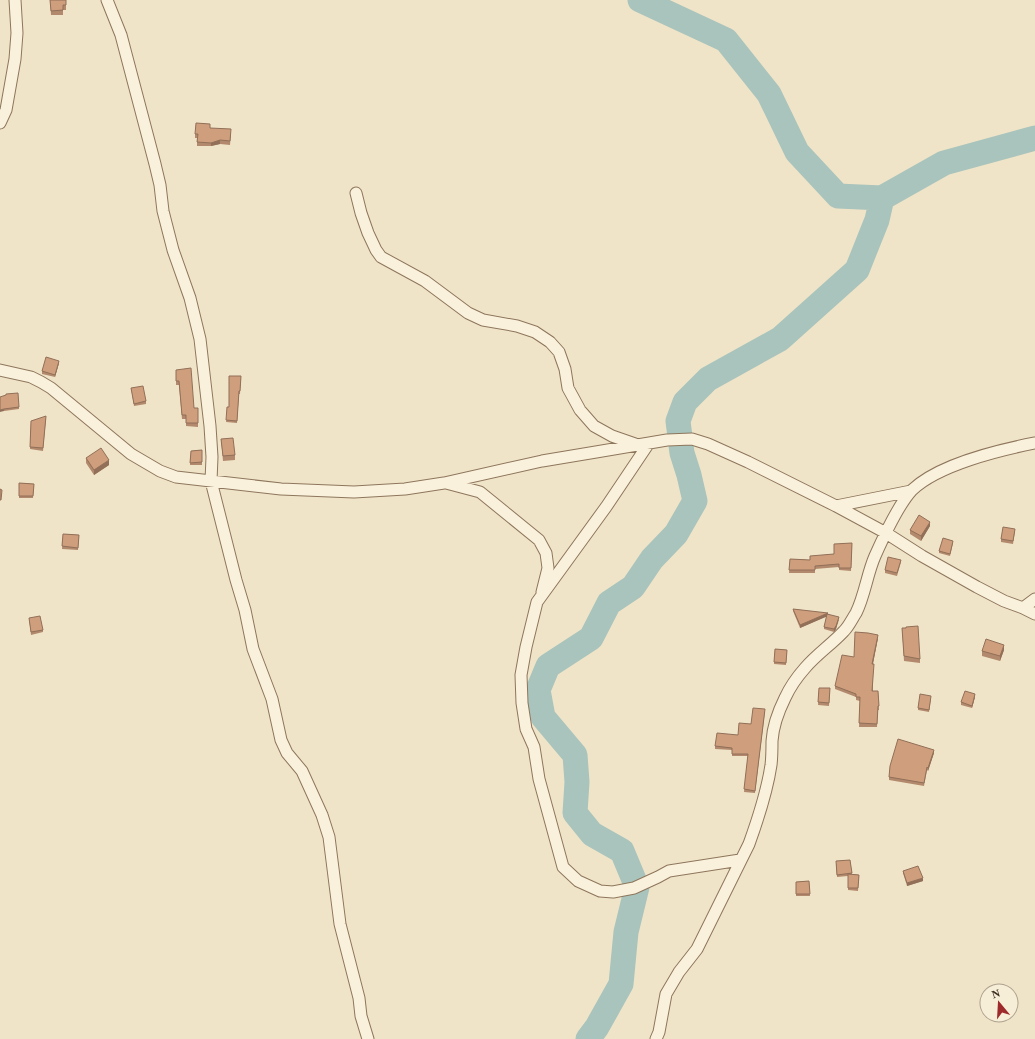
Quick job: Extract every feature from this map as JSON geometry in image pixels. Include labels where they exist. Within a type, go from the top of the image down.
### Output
[{"type":"street","points":[[0,122],[6,110],[15,59],[17,33],[15,0]]},
{"type":"street","points":[[107,0],[121,35],[155,164],[160,185],[163,211],[173,250],[190,298],[200,339],[210,426],[212,458],[211,481],[245,610],[253,649],[272,699],[281,740],[287,753],[302,771],[322,815],[329,837],[340,924],[359,998],[361,1016],[368,1039]]},
{"type":"street","points":[[356,193],[368,233],[381,257],[425,281],[468,313],[483,320],[517,326],[535,332],[550,342],[559,352],[565,369],[568,388],[580,410],[594,426],[612,436],[638,445]]},
{"type":"street","points":[[0,370],[31,377],[51,388],[130,454],[160,471],[176,477],[246,486],[354,492],[405,489],[542,462],[666,440],[692,439],[708,444],[748,462],[836,506],[886,533],[922,556],[977,587],[1004,601],[1035,614]]},
{"type":"street","points":[[649,443],[606,507],[537,602],[521,675],[522,703],[526,729],[534,747],[539,779],[563,866],[578,881],[600,891],[613,892],[634,888],[669,871],[740,860]]},
{"type":"street","points":[[656,1039],[659,1032],[666,994],[679,972],[697,949],[749,844],[763,800],[772,754],[774,725],[779,711],[795,680],[806,667],[845,630],[856,612],[864,594],[867,576],[874,557],[899,509],[911,491],[934,475],[975,458],[1035,443]]},
{"type":"street","points":[[444,482],[480,492],[539,540],[546,553],[548,568],[541,597]]},
{"type":"street","points":[[836,506],[911,491]]},
{"type":"street","points":[[1023,608],[1035,599]]},
{"type":"building","points":[[50,0],[66,0],[66,5],[63,5],[63,10],[51,11]]},
{"type":"building","points":[[196,123],[210,124],[210,128],[231,129],[230,141],[220,140],[211,143],[197,142],[198,134],[195,134]]},
{"type":"building","points":[[46,357],[59,361],[55,375],[42,371]]},
{"type":"building","points":[[191,368],[194,408],[198,408],[198,423],[186,423],[186,415],[182,415],[179,381],[176,381],[176,370]]},
{"type":"building","points":[[229,376],[241,376],[237,421],[226,420],[227,407],[229,407]]},
{"type":"building","points":[[143,386],[146,401],[134,404],[131,388]]},
{"type":"building","points":[[18,393],[19,407],[0,410],[0,397],[6,394]]},
{"type":"building","points":[[46,416],[43,448],[30,447],[31,421]]},
{"type":"building","points":[[233,438],[235,455],[223,456],[221,439]]},
{"type":"building","points":[[101,448],[109,460],[94,470],[86,458]]},
{"type":"building","points":[[202,450],[202,462],[190,463],[191,451]]},
{"type":"building","points":[[19,483],[34,484],[33,496],[19,496]]},
{"type":"building","points":[[0,489],[2,490],[1,500],[0,500]]},
{"type":"building","points":[[919,515],[930,522],[921,536],[910,530]]},
{"type":"building","points":[[1003,527],[1015,529],[1013,541],[1001,539]]},
{"type":"building","points":[[63,534],[79,535],[78,548],[62,546]]},
{"type":"building","points":[[943,538],[953,541],[950,554],[939,551]]},
{"type":"building","points":[[852,543],[851,568],[839,568],[839,564],[815,566],[815,570],[789,570],[790,559],[810,560],[810,556],[834,554],[834,544]]},
{"type":"building","points":[[888,557],[901,560],[897,573],[885,570]]},
{"type":"building","points":[[793,609],[828,613],[800,625]]},
{"type":"building","points":[[827,614],[839,617],[834,629],[824,627]]},
{"type":"building","points":[[40,616],[43,630],[31,632],[29,618]]},
{"type":"building","points":[[918,626],[920,659],[904,656],[902,628]]},
{"type":"building","points":[[855,632],[878,635],[872,664],[874,664],[872,691],[878,691],[879,706],[877,724],[859,723],[860,697],[856,697],[856,694],[835,686],[842,655],[854,657]]},
{"type":"building","points":[[986,639],[1004,645],[1000,656],[982,651]]},
{"type":"building","points":[[775,649],[787,650],[786,663],[774,662]]},
{"type":"building","points":[[819,688],[830,688],[829,703],[818,702]]},
{"type":"building","points":[[965,691],[975,694],[972,706],[961,702]]},
{"type":"building","points":[[920,694],[931,696],[929,710],[918,708]]},
{"type":"building","points":[[753,708],[765,709],[755,791],[744,789],[748,754],[732,754],[732,748],[715,746],[717,733],[738,735],[739,723],[751,724]]},
{"type":"building","points":[[898,739],[934,750],[928,768],[927,767],[924,783],[889,777],[890,766]]},
{"type":"building","points":[[850,860],[852,873],[837,875],[836,861]]},
{"type":"building","points":[[918,866],[923,878],[907,883],[903,871]]},
{"type":"building","points":[[848,874],[859,875],[858,888],[848,888]]},
{"type":"building","points":[[809,881],[810,894],[796,894],[796,882]]},
{"type":"waterway","points":[[640,0],[726,40],[769,94],[797,152],[838,196],[882,198],[944,163],[1035,138]]},
{"type":"waterway","points":[[588,1039],[597,1027],[621,984],[626,932],[637,887],[622,851],[592,834],[575,813],[577,782],[575,755],[543,717],[538,690],[548,666],[591,638],[609,603],[633,587],[652,559],[676,534],[695,501],[682,453],[678,421],[685,402],[708,379],[780,339],[857,270],[877,220],[882,198]]}]
